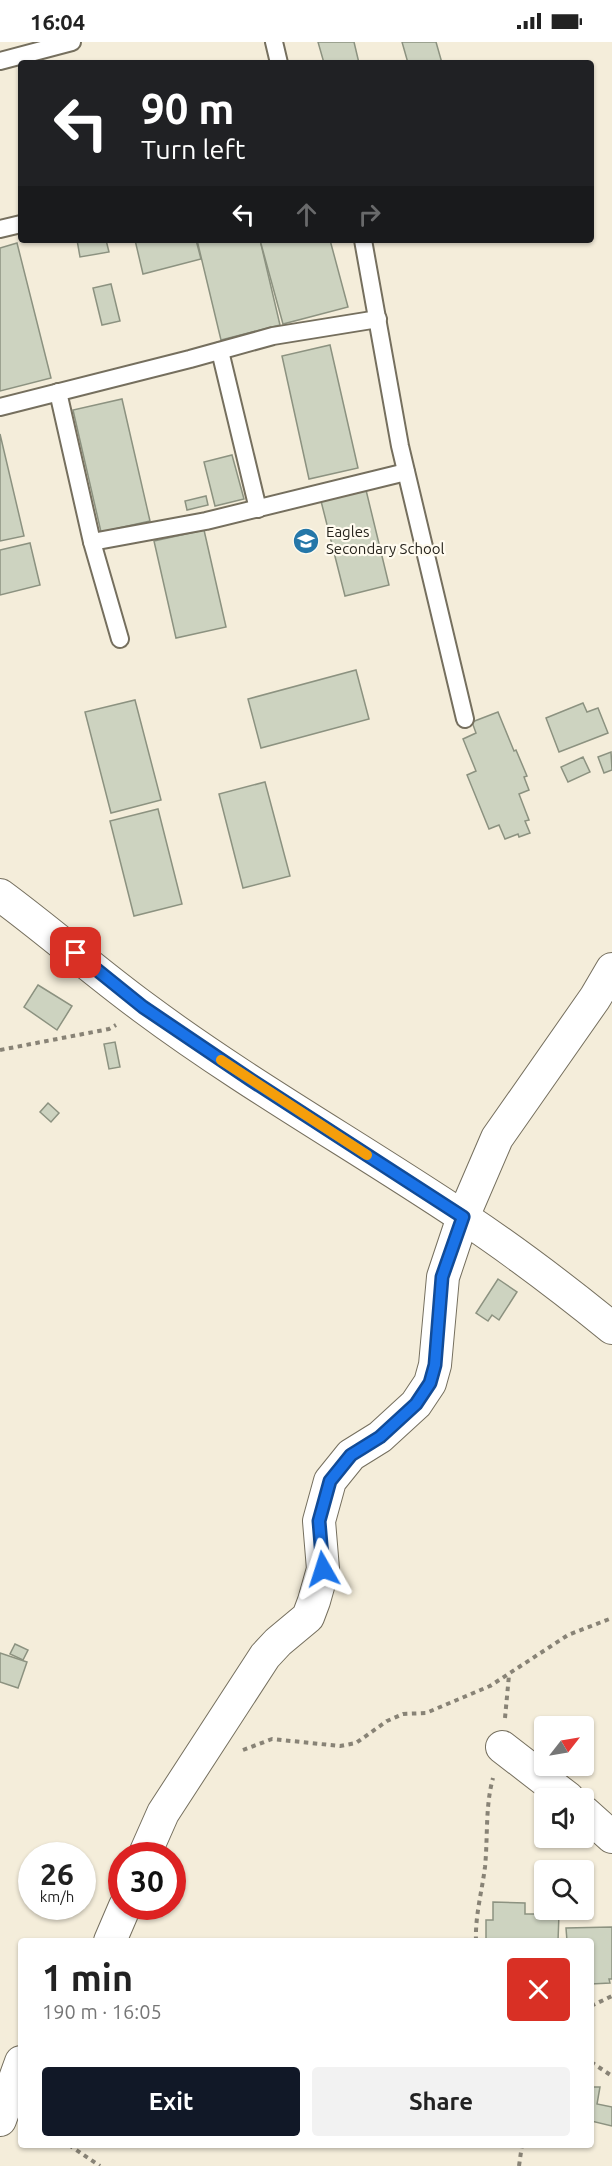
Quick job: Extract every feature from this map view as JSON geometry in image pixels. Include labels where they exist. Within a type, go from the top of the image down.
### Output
[{"type":"street","points":[[0,895],[143,1007],[463,1217],[567,1291],[612,1328]]},
{"type":"street","points":[[150,1842],[163,1813],[266,1656],[278,1642],[308,1617],[323,1569],[319,1521],[330,1481],[351,1455],[380,1437],[416,1404],[430,1383],[435,1365],[442,1277],[463,1217],[497,1138],[595,998],[612,969]]},
{"type":"street","points":[[502,1747],[555,1788]]},
{"type":"street","points":[[594,1821],[612,1837]]},
{"type":"street","points":[[111,1938],[119,1920]]},
{"type":"street","points":[[0,2121],[18,2070]]},
{"type":"lane","points":[[0,61],[72,42]]},
{"type":"lane","points":[[274,42],[278,60]]},
{"type":"lane","points":[[0,229],[18,225]]},
{"type":"lane","points":[[364,243],[406,472],[465,719]]},
{"type":"lane","points":[[0,407],[273,336],[378,319]]},
{"type":"lane","points":[[220,351],[258,509]]},
{"type":"lane","points":[[58,392],[92,542],[120,639]]},
{"type":"lane","points":[[92,542],[206,521],[406,472]]},
{"type":"path","points":[[0,1050],[109,1029],[143,1007]]},
{"type":"path","points":[[240,1751],[272,1739],[340,1746],[356,1743],[387,1721],[403,1714],[426,1713],[490,1686],[568,1635],[612,1618]]},
{"type":"path","points":[[476,1938],[485,1865],[488,1795],[502,1747],[509,1674]]},
{"type":"path","points":[[594,2005],[612,1996]]},
{"type":"path","points":[[594,2064],[612,2076]]},
{"type":"path","points":[[73,2148],[100,2166]]},
{"type":"path","points":[[519,2166],[522,2148]]},
{"type":"building","points":[[318,42],[354,42],[358,60],[323,60]]},
{"type":"building","points":[[402,42],[436,42],[441,60],[407,60]]},
{"type":"building","points":[[17,243],[51,378],[0,391],[0,248]]},
{"type":"building","points":[[78,243],[107,243],[109,252],[80,257]]},
{"type":"building","points":[[136,243],[197,243],[201,259],[143,274]]},
{"type":"building","points":[[198,243],[261,243],[280,325],[221,340]]},
{"type":"building","points":[[261,243],[331,243],[348,307],[283,324]]},
{"type":"building","points":[[111,284],[120,321],[102,325],[93,288]]},
{"type":"building","points":[[330,345],[358,468],[309,479],[282,356]]},
{"type":"building","points":[[122,399],[150,521],[101,532],[73,410]]},
{"type":"building","points":[[0,434],[24,536],[0,541]]},
{"type":"building","points":[[232,455],[244,499],[215,506],[204,462]]},
{"type":"building","points":[[366,490],[389,585],[345,596],[321,501]]},
{"type":"building","points":[[206,496],[208,505],[187,510],[185,501]]},
{"type":"building","points":[[204,530],[226,627],[176,638],[154,541]]},
{"type":"building","points":[[30,543],[40,585],[0,595],[0,550]]},
{"type":"building","points":[[356,670],[369,719],[261,748],[248,699]]},
{"type":"building","points":[[135,700],[161,800],[111,813],[85,712]]},
{"type":"building","points":[[583,703],[587,712],[598,708],[608,733],[559,752],[546,718]]},
{"type":"building","points":[[498,712],[527,776],[524,777],[529,790],[519,794],[529,820],[525,821],[530,833],[519,837],[518,834],[505,839],[499,825],[489,829],[467,775],[476,771],[463,739],[476,733],[472,722]]},
{"type":"building","points":[[611,752],[612,770],[604,773],[598,757]]},
{"type":"building","points":[[583,757],[590,772],[568,782],[561,767]]},
{"type":"building","points":[[265,782],[290,876],[243,888],[219,794]]},
{"type":"building","points":[[158,809],[182,904],[134,916],[110,821]]},
{"type":"building","points":[[38,985],[72,1006],[57,1030],[24,1007]]},
{"type":"building","points":[[115,1042],[120,1067],[109,1069],[104,1044]]},
{"type":"building","points":[[48,1103],[59,1113],[51,1122],[40,1112]]},
{"type":"building","points":[[498,1279],[517,1292],[499,1320],[492,1315],[488,1321],[476,1313]]},
{"type":"building","points":[[15,1644],[28,1650],[23,1660],[10,1654]]},
{"type":"building","points":[[0,1653],[27,1662],[18,1688],[0,1682]]},
{"type":"building","points":[[493,1902],[525,1903],[525,1914],[534,1914],[534,1920],[559,1920],[558,1938],[486,1938],[486,1920],[493,1920]]},
{"type":"building","points":[[612,1927],[612,1979],[609,1979],[610,1983],[594,1984],[594,1938],[567,1938],[566,1928]]},
{"type":"building","points":[[594,2087],[600,2087],[597,2104],[612,2107],[612,2126],[594,2122]]},
{"type":"slow traffic","points":[[221,1060],[367,1155]]},
{"type":"place","name":"Eagles Secondary School","points":[[306,541]]},
{"type":"route","points":[[76,953],[143,1007],[463,1217],[442,1277],[435,1365],[430,1383],[416,1404],[380,1437],[351,1455],[330,1481],[319,1521],[323,1569]]}]
